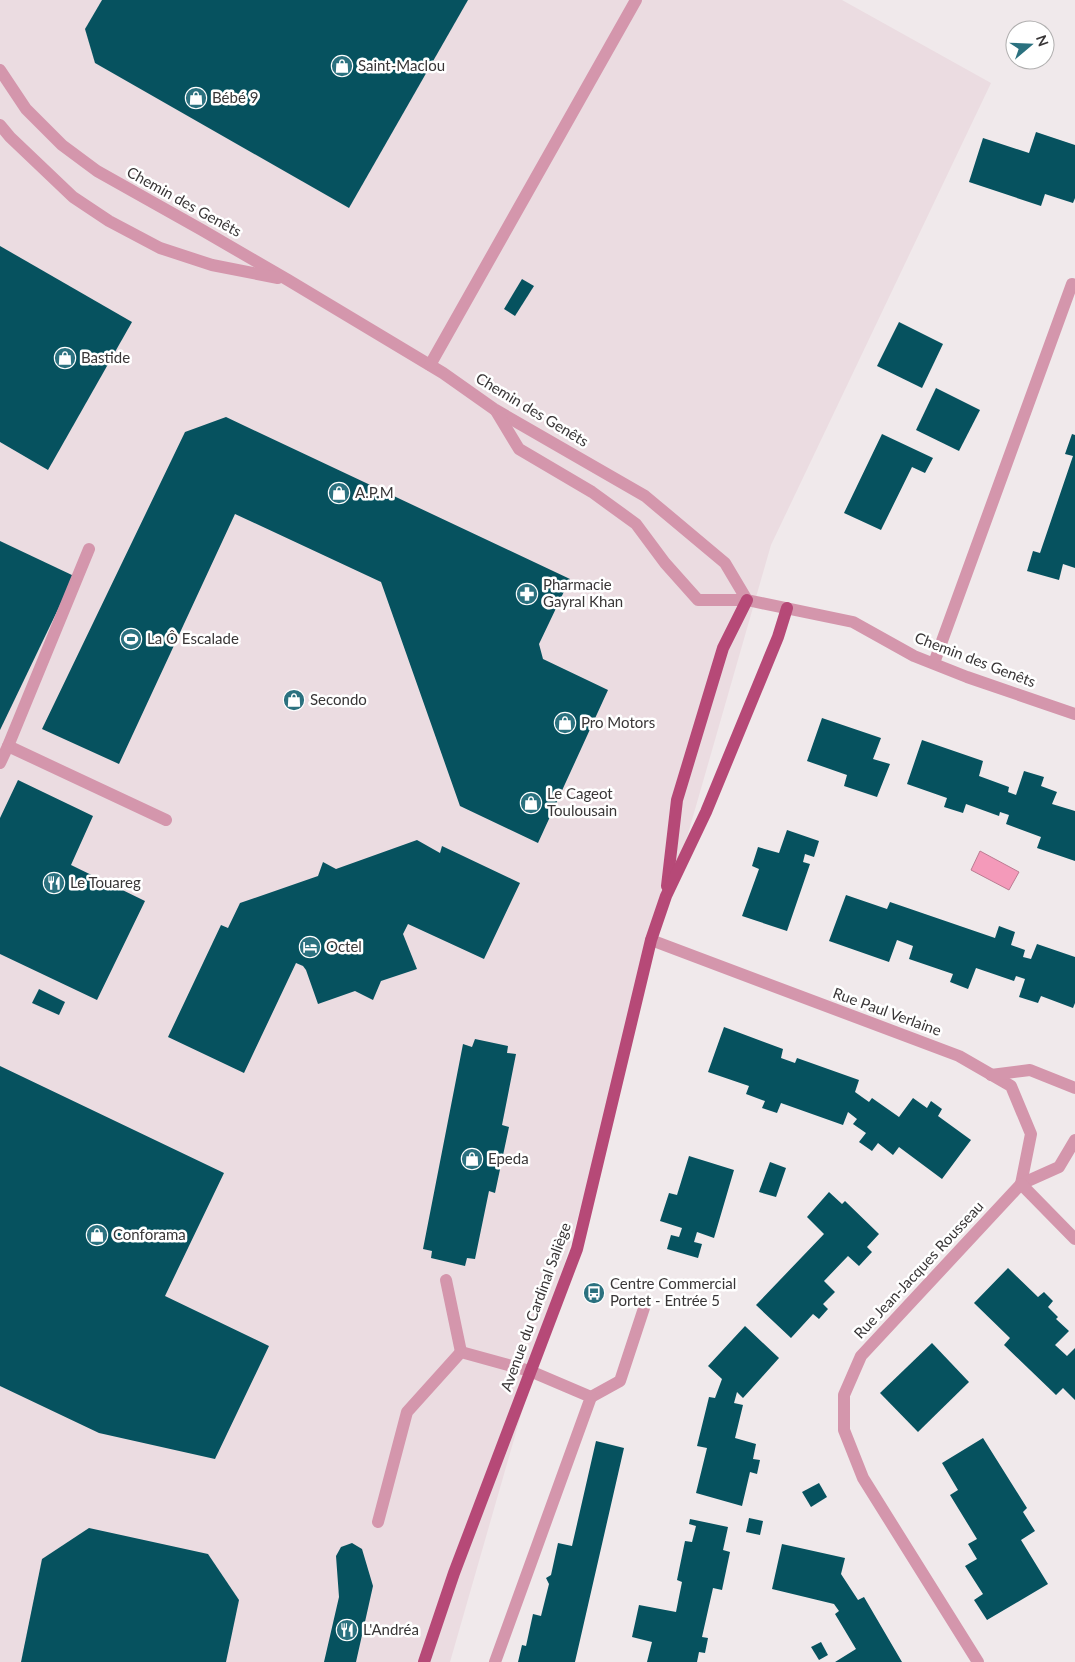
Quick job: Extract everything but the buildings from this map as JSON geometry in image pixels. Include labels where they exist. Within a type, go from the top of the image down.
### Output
[{"type":"main road","points":[[666,896],[677,800],[723,648],[747,600]]},
{"type":"main road","points":[[666,896],[706,812],[778,637],[787,608]]},
{"type":"main road","name":"Avenue du Cardinal Saliège","points":[[424,1662],[454,1573],[577,1249],[651,940],[666,896]]},
{"type":"street","points":[[430,365],[636,0]]},
{"type":"street","name":"Chemin des Genêts","points":[[0,70],[26,110],[62,145],[96,171],[288,280],[430,365],[494,409],[645,496],[725,563],[747,600],[853,622],[914,656],[967,677],[1075,714]]},
{"type":"street","points":[[0,125],[72,197],[108,221],[160,248],[212,265],[288,280]]},
{"type":"street","points":[[934,663],[1072,284]]},
{"type":"street","points":[[494,409],[519,449],[592,492],[636,524],[665,563],[698,600],[747,600]]},
{"type":"street","points":[[0,764],[89,549]]},
{"type":"street","points":[[8,746],[166,820]]},
{"type":"street","name":"Rue Paul Verlaine","points":[[651,940],[959,1056],[1011,1086],[1031,1134],[1021,1184]]},
{"type":"street","points":[[991,1074],[1030,1070],[1075,1088]]},
{"type":"street","points":[[1075,1140],[1059,1167],[1021,1184],[1075,1238]]},
{"type":"street","name":"Rue Jean-Jacques Rousseau","points":[[978,1662],[863,1478],[844,1430],[844,1394],[861,1356],[1021,1184]]},
{"type":"street","points":[[446,1280],[461,1352]]},
{"type":"street","points":[[495,1662],[591,1397],[620,1381],[644,1308]]},
{"type":"street","points":[[461,1352],[530,1371],[591,1397]]},
{"type":"street","points":[[378,1522],[407,1412],[461,1352]]},
{"type":"shaded area","points":[[0,0],[842,0],[991,83],[771,545],[450,1662],[0,1662]]},
{"type":"shaded area","points":[[980,851],[1019,872],[1009,890],[971,870]]},
{"type":"place","name":"Saint-Maclou","points":[[342,66]]},
{"type":"place","name":"Bébé 9","points":[[196,98]]},
{"type":"place","name":"Bastide","points":[[65,358]]},
{"type":"place","name":"A.P.M","points":[[339,493]]},
{"type":"place","name":"Pharmacie Gayral Khan","points":[[527,594]]},
{"type":"place","name":"La Ô Escalade","points":[[131,639]]},
{"type":"place","name":"Secondo","points":[[294,700]]},
{"type":"place","name":"Pro Motors","points":[[565,723]]},
{"type":"place","name":"Le Cageot Toulousain","points":[[531,803]]},
{"type":"place","name":"Le Touareg","points":[[54,883]]},
{"type":"place","name":"Octel","points":[[310,947]]},
{"type":"place","name":"Epeda","points":[[472,1159]]},
{"type":"place","name":"Conforama","points":[[97,1235]]},
{"type":"place","name":"Centre Commercial Portet - Entrée 5","points":[[594,1293]]},
{"type":"place","name":"L'Andréa","points":[[347,1630]]}]
